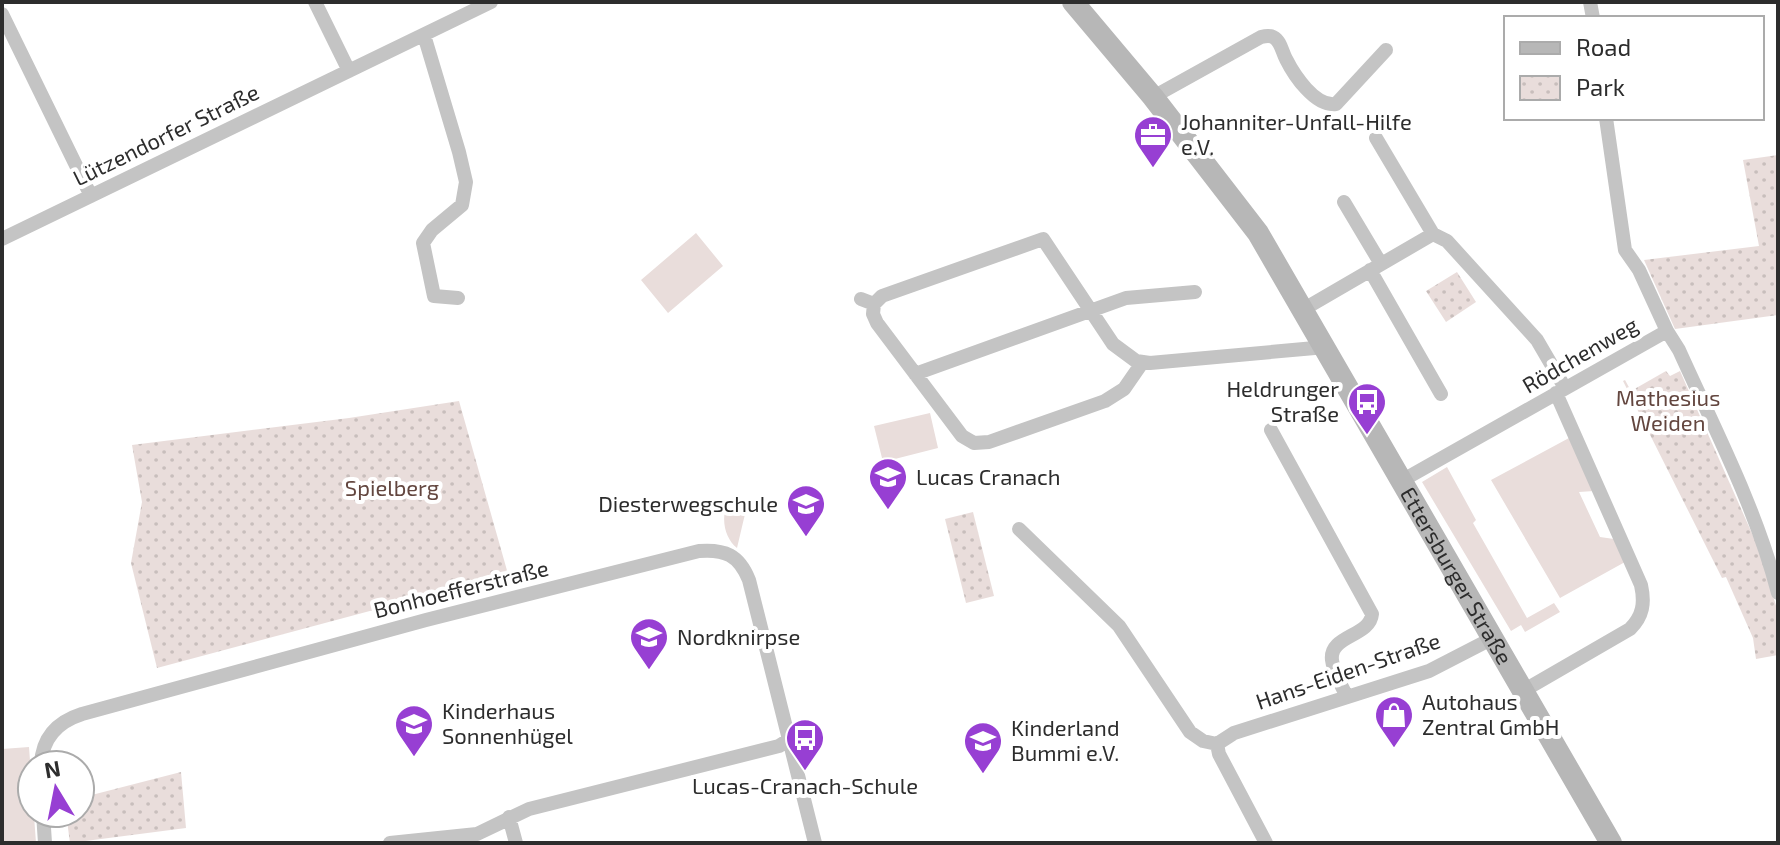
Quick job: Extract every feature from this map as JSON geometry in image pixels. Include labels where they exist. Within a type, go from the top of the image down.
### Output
[{"type":"street","points":[[315,2],[349,71]]},
{"type":"street","name":"Lützendorfer Straße","points":[[2,239],[491,2]]},
{"type":"street","name":"Ettersburger Straße","points":[[1073,2],[1153,97],[1258,233],[1611,843]]},
{"type":"street","points":[[2,14],[91,196]]},
{"type":"street","points":[[424,35],[443,92],[466,182],[462,205],[432,230],[423,243],[423,251],[434,296],[458,298]]},
{"type":"street","points":[[1153,97],[1261,37],[1270,36],[1276,38],[1293,71],[1311,93],[1323,103],[1336,104],[1386,50]]},
{"type":"street","name":"Rödchenweg","points":[[1403,480],[1667,331],[1639,270],[1625,250],[1606,120]]},
{"type":"street","points":[[1376,138],[1433,234],[1447,241],[1537,340],[1561,391],[1644,596],[1639,620],[1630,629],[1523,691]]},
{"type":"street","points":[[1344,202],[1441,394]]},
{"type":"street","points":[[1304,309],[1433,234]]},
{"type":"street","points":[[1142,363],[1124,389],[1105,401],[982,444],[968,441],[877,323],[868,302],[1043,239],[1113,344],[1123,354],[1142,363],[1326,347]]},
{"type":"street","points":[[915,374],[1126,298],[1195,292]]},
{"type":"street","points":[[1667,331],[1679,350],[1742,490],[1767,550],[1778,593]]},
{"type":"street","points":[[1271,430],[1372,614],[1368,626],[1337,645],[1333,651],[1333,666],[1347,697]]},
{"type":"street","points":[[1019,529],[1119,626],[1190,732],[1203,741],[1217,744],[1219,754],[1266,843]]},
{"type":"street","name":"Bonhoefferstraße","points":[[43,749],[49,735],[70,718],[82,714],[426,620],[699,551],[718,550],[734,556],[745,568],[815,843]]},
{"type":"street","name":"Hans-Eiden-Straße","points":[[1217,744],[1234,733],[1429,671],[1493,638]]},
{"type":"street","points":[[390,843],[442,841],[477,834],[529,809],[779,746],[790,739]]},
{"type":"street","points":[[509,817],[516,843]]},
{"type":"green space","points":[[1778,155],[1778,315],[1675,329],[1644,260],[1759,246],[1743,160]]},
{"type":"green space","points":[[696,233],[723,266],[668,313],[641,280]]},
{"type":"green space","points":[[1457,272],[1476,302],[1446,322],[1426,291]]},
{"type":"green space","name":"Mathesius Weiden","points":[[1666,371],[1670,376],[1680,371],[1758,547],[1778,612],[1778,655],[1756,659],[1753,638],[1726,577],[1722,578],[1623,381],[1631,391]]},
{"type":"green space","name":"Spielberg","points":[[459,401],[508,574],[157,668],[131,563],[142,502],[132,445]]},
{"type":"green space","points":[[930,413],[938,448],[883,462],[874,426]]},
{"type":"green space","points":[[1569,438],[1594,491],[1579,492],[1600,537],[1614,539],[1625,562],[1560,598],[1491,480]]},
{"type":"green space","points":[[1447,467],[1476,520],[1473,523],[1527,618],[1554,603],[1560,612],[1525,632],[1521,625],[1511,631],[1422,482]]},
{"type":"green space","points":[[737,506],[745,514],[737,548],[728,536],[724,522],[725,511]]},
{"type":"green space","points":[[973,512],[994,596],[966,603],[945,519]]},
{"type":"green space","points":[[29,747],[16,749],[16,829],[35,829],[36,843],[2,843],[2,749]]},
{"type":"green space","points":[[181,772],[186,828],[70,843],[68,829],[96,829],[96,794]]},
{"type":"place","name":"Johanniter-Unfall-Hilfe e.V.","points":[[1153,169]]},
{"type":"place","name":"Heldrunger Straße","points":[[1367,436]]},
{"type":"place","name":"Lucas Cranach","points":[[888,511]]},
{"type":"place","name":"Diesterwegschule","points":[[806,538]]},
{"type":"place","name":"Nordknirpse","points":[[649,671]]},
{"type":"place","name":"Autohaus Zentral GmbH","points":[[1394,749]]},
{"type":"place","name":"Kinderhaus Sonnenhügel","points":[[414,758]]},
{"type":"place","name":"Lucas-Cranach-Schule","points":[[805,772]]},
{"type":"place","name":"Kinderland Bummi e.V.","points":[[983,775]]}]
